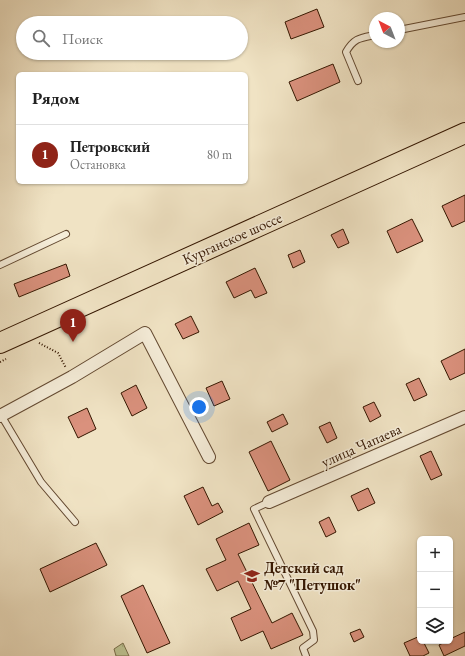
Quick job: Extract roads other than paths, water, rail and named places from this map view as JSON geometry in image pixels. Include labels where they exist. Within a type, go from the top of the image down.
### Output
[{"type":"main road","name":"Курганское шоссе","points":[[3,351],[465,134]]},
{"type":"street","points":[[0,416],[72,378],[145,333],[209,457]]},
{"type":"street","name":"улица Чапаева","points":[[269,502],[465,417]]},
{"type":"lane","points":[[405,29],[465,17]]},
{"type":"lane","points":[[358,81],[346,52],[351,44],[359,38],[369,36]]},
{"type":"lane","points":[[0,265],[66,234]]},
{"type":"lane","points":[[0,416],[41,482],[75,522]]},
{"type":"lane","points":[[269,502],[254,509],[314,631],[314,640],[303,648],[306,656]]},
{"type":"place","name":"Петровский","points":[[73,342]]},
{"type":"place","name":"Детский сад №7 \"Петушок\"","points":[[252,576]]}]
